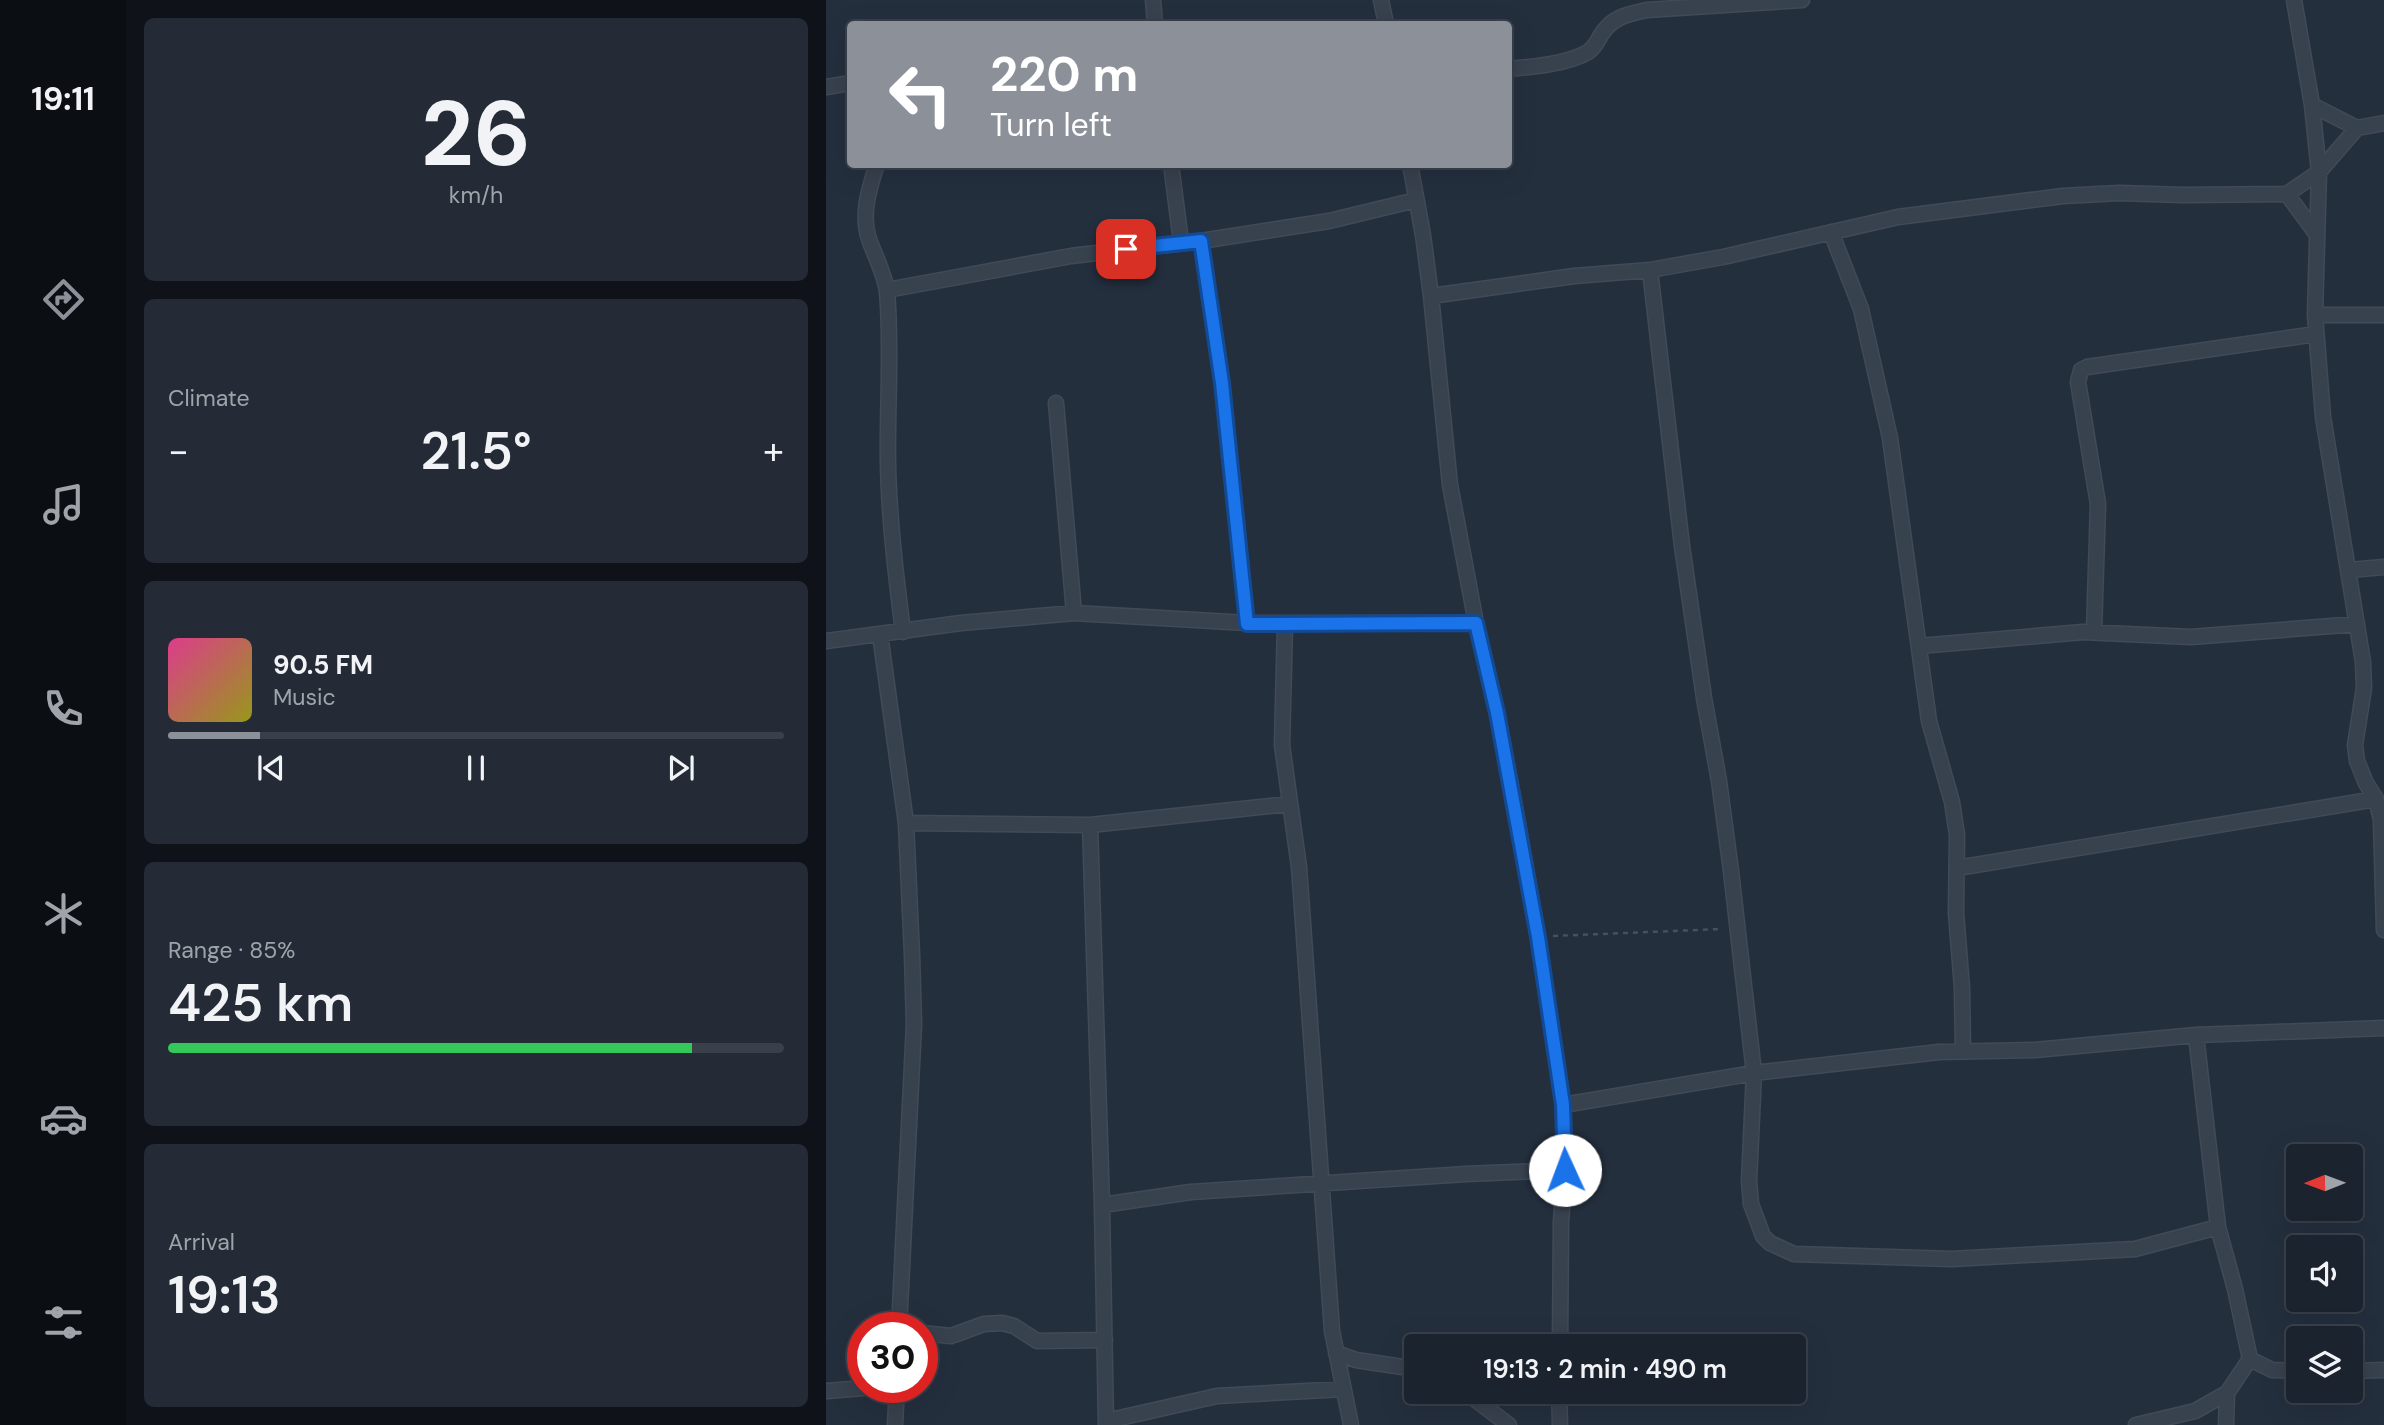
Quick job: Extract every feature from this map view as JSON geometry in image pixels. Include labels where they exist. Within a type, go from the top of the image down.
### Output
[{"type":"street","points":[[1153,0],[1155,21]]},
{"type":"street","points":[[1381,0],[1384,21]]},
{"type":"street","points":[[1512,69],[1585,54],[1594,47],[1608,25],[1627,15],[1647,10],[1802,0]]},
{"type":"street","points":[[2294,0],[2312,105],[2319,172],[2315,315],[2323,417],[2363,662],[2364,688],[2356,746],[2357,761],[2376,799],[2381,820],[2384,930]]},
{"type":"street","points":[[826,87],[847,84]]},
{"type":"street","points":[[2312,105],[2357,128],[2384,123]]},
{"type":"street","points":[[1431,296],[1574,276],[1650,270],[1723,257],[1898,217],[2063,197],[2119,193],[2287,194],[2319,172],[2357,128]]},
{"type":"street","points":[[876,168],[867,199],[865,220],[868,239],[887,290],[888,462],[891,525],[902,632]]},
{"type":"street","points":[[1172,168],[1181,242]]},
{"type":"street","points":[[1411,168],[1431,296],[1450,485],[1476,623],[1497,713],[1538,937],[1563,1105],[1565,1170],[1561,1222],[1560,1334]]},
{"type":"street","points":[[2287,194],[2317,235]]},
{"type":"street","points":[[887,290],[1071,256],[1201,241],[1329,221],[1416,200]]},
{"type":"street","points":[[1831,232],[1861,309],[1890,438],[1929,721],[1952,802],[1957,835],[1956,913],[1962,988],[1963,1051]]},
{"type":"street","points":[[1201,241],[1222,383],[1247,624]]},
{"type":"street","points":[[1650,270],[1682,545],[1704,698],[1720,781],[1738,928],[1754,1073],[1749,1181],[1751,1204],[1763,1236],[1770,1243],[1794,1254],[1952,1259],[2134,1249],[2218,1227]]},
{"type":"street","points":[[2315,315],[2384,315]]},
{"type":"street","points":[[2094,632],[2098,504],[2078,382],[2081,370],[2316,334]]},
{"type":"street","points":[[1056,403],[1074,613]]},
{"type":"street","points":[[2349,570],[2384,567]]},
{"type":"street","points":[[826,641],[1013,617],[1074,613],[1247,624],[1476,623]]},
{"type":"street","points":[[1285,624],[1282,745],[1299,867],[1326,1266],[1336,1353],[1351,1425]]},
{"type":"street","points":[[1919,646],[2094,632],[2191,637],[2357,624]]},
{"type":"street","points":[[880,634],[906,823],[914,1024],[900,1312]]},
{"type":"street","points":[[1957,868],[2376,799]]},
{"type":"street","points":[[906,823],[1090,825],[1290,804]]},
{"type":"street","points":[[1090,825],[1106,1423],[1217,1396],[1343,1389]]},
{"type":"street","points":[[1563,1105],[1754,1073],[1904,1055],[2035,1050],[2196,1035],[2384,1028]]},
{"type":"street","points":[[2196,1035],[2218,1227],[2235,1289],[2249,1359],[2227,1394],[2226,1425]]},
{"type":"street","points":[[1102,1205],[1191,1192],[1565,1170]]},
{"type":"street","points":[[938,1335],[951,1336],[984,1324],[1002,1323],[1014,1326],[1037,1341],[1105,1340]]},
{"type":"street","points":[[1336,1353],[1345,1358],[1404,1367]]},
{"type":"street","points":[[2249,1359],[2272,1370],[2286,1371]]},
{"type":"street","points":[[2363,1371],[2384,1370]]},
{"type":"street","points":[[826,1391],[847,1389]]},
{"type":"street","points":[[2136,1425],[2195,1410],[2227,1394]]},
{"type":"street","points":[[895,1425],[896,1403]]},
{"type":"street","points":[[1481,1404],[1509,1425]]},
{"type":"street","points":[[1559,1404],[1560,1425]]},
{"type":"path","points":[[1538,937],[1738,928]]},
{"type":"route","points":[[1126,249],[1201,241],[1222,383],[1247,624],[1476,623],[1497,713],[1538,937],[1563,1105],[1565,1170]]}]
